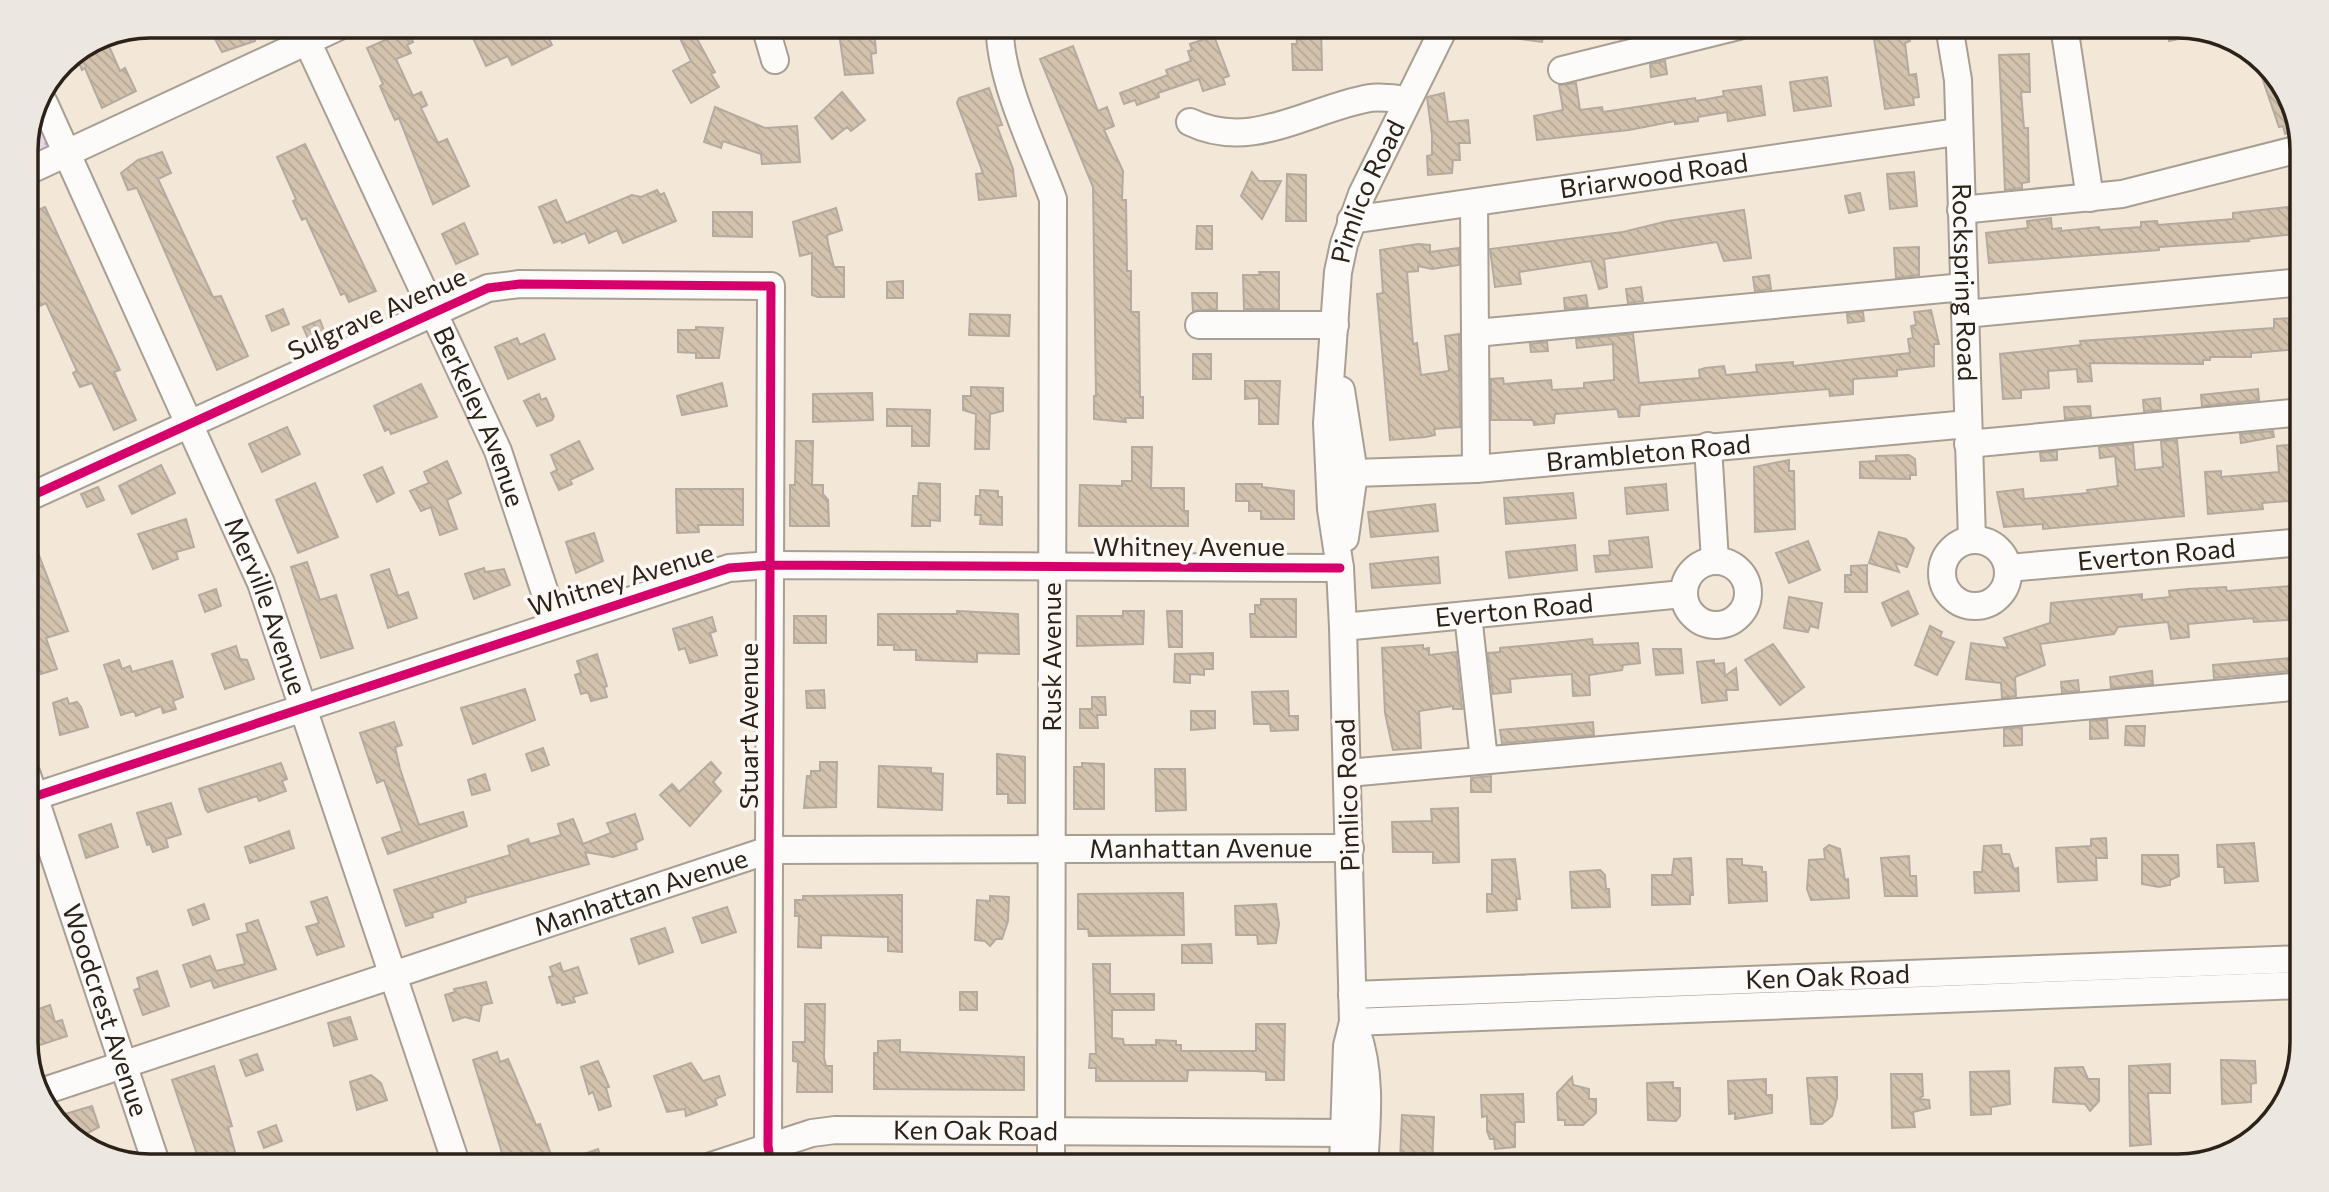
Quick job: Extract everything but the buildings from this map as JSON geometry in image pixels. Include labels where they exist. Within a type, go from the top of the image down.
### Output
[{"type":"street","points":[[39,166],[296,38]]},
{"type":"street","name":"Berkeley Avenue","points":[[306,38],[508,477],[555,623]]},
{"type":"street","points":[[769,38],[775,60]]},
{"type":"street","name":"Rusk Avenue","points":[[999,38],[1006,72],[1053,199],[1051,1154]]},
{"type":"street","name":"Pimlico Road","points":[[1361,1154],[1355,1126],[1347,1046],[1353,1022],[1348,773],[1340,568],[1332,524],[1342,470],[1327,411],[1338,272],[1351,220],[1439,38]]},
{"type":"street","points":[[1562,70],[1691,38]]},
{"type":"street","name":"Rockspring Road","points":[[1952,38],[1958,80],[1972,540]]},
{"type":"street","points":[[2066,38],[2090,198]]},
{"type":"street","points":[[1190,122],[1209,131],[1253,134],[1373,98],[1408,100]]},
{"type":"street","name":"Merville Avenue","points":[[47,109],[261,583],[453,1154]]},
{"type":"street","name":"Briarwood Road","points":[[1351,220],[1958,132]]},
{"type":"street","points":[[1961,210],[2122,194],[2290,151]]},
{"type":"street","points":[[1474,203],[1476,469]]},
{"type":"street","points":[[1965,314],[2290,283]]},
{"type":"street","name":"Sulgrave Avenue","points":[[39,492],[431,312],[503,285],[771,286]]},
{"type":"street","name":"Stuart Avenue","points":[[770,1154],[771,286]]},
{"type":"street","points":[[1476,332],[1964,287]]},
{"type":"street","points":[[1199,325],[1335,325]]},
{"type":"street","name":"Brambleton Road","points":[[1342,470],[1476,469],[1708,446],[1968,434],[2290,413]]},
{"type":"street","points":[[1708,446],[1715,561]]},
{"type":"street","points":[[1972,540],[1997,547],[2008,568],[2006,585],[1991,602],[1979,606],[1957,601],[1944,584],[1944,561],[1956,545],[1972,540]]},
{"type":"street","name":"Everton Road","points":[[2008,568],[2290,543]]},
{"type":"street","points":[[1715,561],[1734,566],[1745,580],[1747,601],[1741,613],[1726,623],[1713,625],[1700,621],[1690,612],[1684,594],[1687,579],[1695,569],[1715,561]]},
{"type":"street","name":"Whitney Avenue","points":[[39,787],[304,706],[718,570],[770,565],[1052,569],[1340,568]]},
{"type":"street","name":"Everton Road","points":[[1343,628],[1684,594]]},
{"type":"street","points":[[1468,615],[1484,760]]},
{"type":"street","points":[[1348,773],[2290,687]]},
{"type":"street","name":"Woodcrest Avenue","points":[[39,819],[153,1154]]},
{"type":"street","name":"Manhattan Avenue","points":[[49,1089],[392,973],[769,850],[1350,848]]},
{"type":"street","name":"Ken Oak Road","points":[[1352,995],[2290,959]]},
{"type":"street","name":"Ken Oak Road","points":[[1353,1022],[2290,986]]},
{"type":"street","name":"Pimlico Road","points":[[1347,1154],[1355,1126]]},
{"type":"street","name":"Ken Oak Road","points":[[775,1154],[835,1130],[1355,1126]]},
{"type":"shaded area","points":[[42,121],[56,150],[39,157]]},
{"type":"cycle path","points":[[39,493],[488,288],[520,284],[771,286],[769,1154]]},
{"type":"cycle path","points":[[39,795],[729,568],[770,565],[1340,568]]}]
